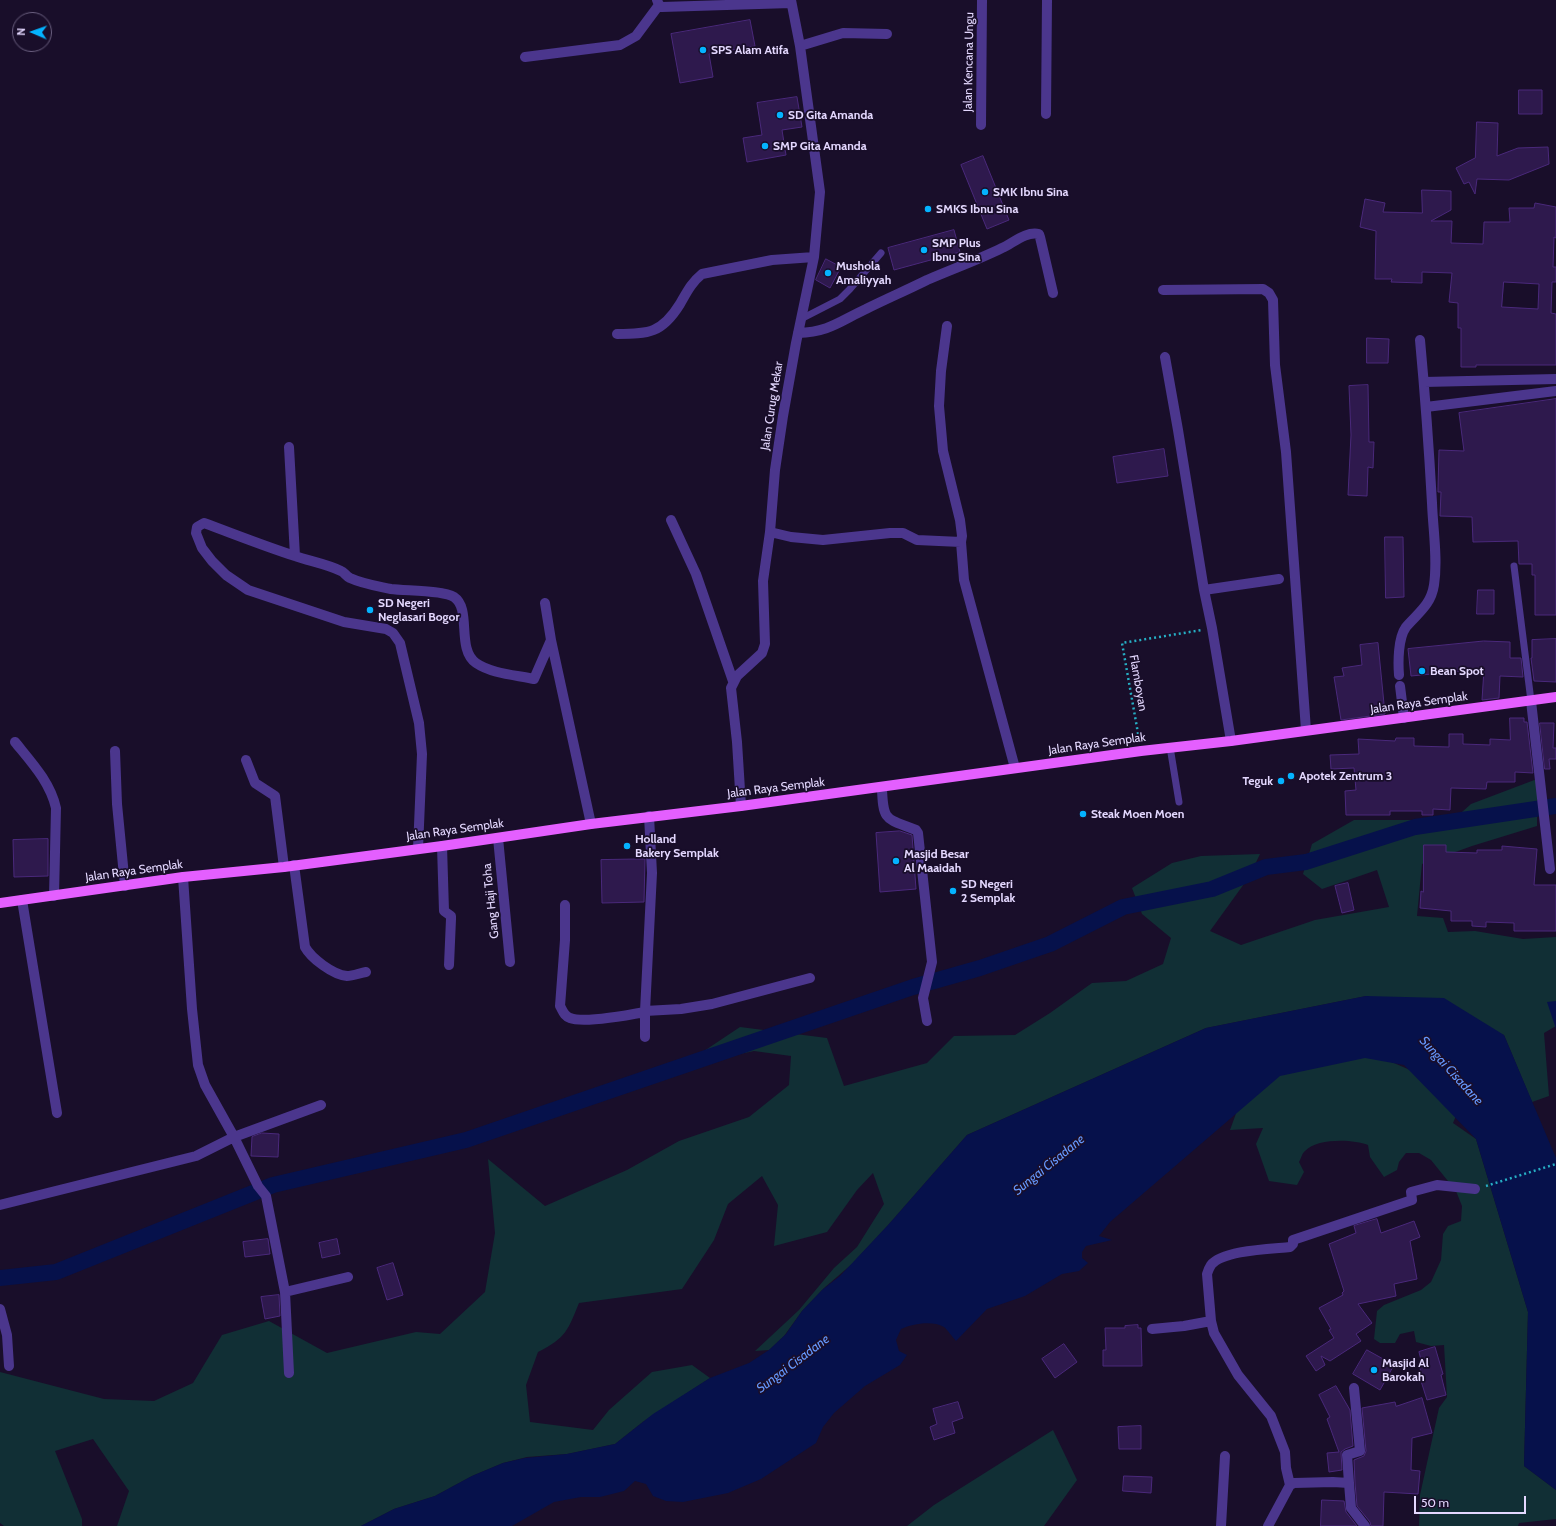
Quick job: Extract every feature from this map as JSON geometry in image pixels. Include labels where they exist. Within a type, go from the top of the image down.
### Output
[{"type":"main road","name":"Jalan Raya Semplak","points":[[0,904],[183,877],[289,866],[442,846],[649,816],[882,788],[1170,747],[1231,741],[1556,697]]},
{"type":"street","name":"Jalan Kencana Ungu","points":[[981,125],[982,0]]},
{"type":"street","points":[[1046,114],[1047,0]]},
{"type":"street","points":[[525,57],[620,45],[636,36],[658,3],[791,2]]},
{"type":"street","name":"Jalan Curug Mekar","points":[[733,681],[736,676],[762,653],[765,644],[763,580],[770,532],[775,470],[798,333],[814,257],[820,192],[800,46],[791,2]]},
{"type":"street","points":[[800,46],[843,33],[887,34]]},
{"type":"street","points":[[798,333],[815,333],[832,327],[936,276],[1003,248],[1022,237],[1033,234],[1039,234],[1053,293]]},
{"type":"street","points":[[617,334],[652,332],[669,319],[694,280],[702,274],[772,260],[814,257]]},
{"type":"street","points":[[1162,290],[1262,289],[1269,293],[1273,300],[1275,365],[1286,452],[1306,730]]},
{"type":"street","points":[[947,326],[941,371],[939,406],[943,451],[960,520],[964,580],[1015,768]]},
{"type":"street","points":[[1399,675],[1398,664],[1401,639],[1406,628],[1418,616],[1431,599],[1436,570],[1426,406],[1420,340]]},
{"type":"street","points":[[1165,357],[1231,741]]},
{"type":"street","points":[[1424,382],[1556,379]]},
{"type":"street","points":[[1426,406],[1556,391]]},
{"type":"street","points":[[289,448],[295,556]]},
{"type":"street","points":[[671,520],[696,574],[733,681],[731,688],[737,742],[741,806]]},
{"type":"street","points":[[418,848],[422,754],[420,723],[400,643],[393,633],[386,629],[344,622],[248,590],[226,575],[202,548],[196,533],[197,527],[204,523],[295,556],[342,571],[348,577],[372,585],[403,591],[446,594],[454,598],[461,608],[467,651],[475,662],[484,668],[534,679],[552,640]]},
{"type":"street","points":[[770,532],[791,537],[823,540],[904,533],[917,540],[961,542]]},
{"type":"street","points":[[1204,590],[1279,579]]},
{"type":"street","points":[[545,603],[591,824]]},
{"type":"street","points":[[1400,686],[1404,718]]},
{"type":"street","points":[[1531,701],[1542,797],[1543,819],[1550,869]]},
{"type":"street","points":[[15,742],[41,774],[54,796],[56,808],[54,896]]},
{"type":"street","points":[[115,751],[117,804],[125,886]]},
{"type":"street","points":[[246,760],[255,783],[275,796],[305,947],[309,954],[333,972],[346,976],[366,972]]},
{"type":"street","points":[[882,788],[883,806],[889,819],[916,830],[918,833],[932,962],[923,998],[927,1021]]},
{"type":"street","points":[[646,1037],[645,1011],[652,872],[649,816]]},
{"type":"street","name":"Gang Haji Toha","points":[[498,838],[510,962]]},
{"type":"street","points":[[442,846],[444,911],[451,916],[449,965]]},
{"type":"street","points":[[183,877],[192,1009],[198,1065],[205,1085],[234,1137],[258,1186],[266,1196],[285,1292],[289,1373]]},
{"type":"street","points":[[22,900],[57,1113]]},
{"type":"street","points":[[564,905],[564,940],[560,1006],[565,1015],[571,1018],[581,1020],[645,1011],[681,1009],[712,1004],[810,978]]},
{"type":"street","points":[[0,1205],[196,1156],[234,1137],[321,1105]]},
{"type":"street","points":[[1268,1526],[1290,1484],[1286,1468],[1286,1452],[1271,1416],[1238,1375],[1214,1334],[1211,1321],[1207,1274],[1209,1266],[1218,1259],[1242,1252],[1290,1247],[1293,1244],[1293,1240],[1412,1200],[1411,1192],[1437,1185],[1475,1189]]},
{"type":"street","points":[[285,1292],[348,1277]]},
{"type":"street","points":[[0,1309],[7,1335],[9,1366]]},
{"type":"street","points":[[1152,1329],[1184,1326],[1211,1321]]},
{"type":"street","points":[[1354,1388],[1360,1451],[1347,1455],[1349,1483],[1351,1508],[1365,1526]]},
{"type":"street","points":[[1221,1526],[1226,1456]]},
{"type":"street","points":[[1290,1484],[1333,1482],[1349,1483]]},
{"type":"lane","points":[[801,319],[840,299],[881,253]]},
{"type":"lane","points":[[1514,566],[1531,701]]},
{"type":"lane","points":[[1170,747],[1179,802]]},
{"type":"path","name":"Flamboyan","points":[[1141,751],[1122,643],[1212,628]]},
{"type":"path","points":[[1475,1189],[1556,1164]]},
{"type":"green space","points":[[1537,779],[1537,826],[1472,846],[1422,864],[1417,916],[1443,918],[1448,932],[1475,931],[1523,939],[1556,937],[1556,1026],[1544,1033],[1549,1096],[1532,1102],[1504,1035],[1366,996],[1206,1028],[967,1135],[889,1224],[852,1264],[824,1288],[802,1311],[784,1336],[769,1350],[755,1351],[799,1310],[834,1268],[857,1247],[884,1204],[873,1173],[857,1190],[827,1232],[774,1246],[778,1205],[762,1176],[728,1204],[714,1240],[682,1289],[579,1303],[569,1327],[565,1332],[555,1342],[538,1352],[526,1385],[530,1422],[593,1430],[609,1410],[652,1372],[692,1365],[710,1378],[644,1421],[615,1444],[567,1454],[527,1457],[503,1463],[472,1476],[435,1496],[394,1509],[361,1526],[117,1526],[129,1491],[93,1439],[55,1451],[82,1519],[82,1526],[4,1526],[0,1523],[0,1372],[104,1399],[154,1401],[193,1383],[222,1335],[269,1321],[327,1353],[416,1332],[440,1334],[485,1292],[495,1233],[488,1159],[545,1206],[627,1170],[679,1141],[749,1117],[789,1085],[791,1056],[754,1051],[680,1067],[740,1027],[827,1038],[844,1086],[927,1063],[954,1036],[1015,1035],[1050,1013],[1092,983],[1126,981],[1163,964],[1171,938],[1142,914],[1132,888],[1172,863],[1201,856],[1260,854],[1249,877],[1210,931],[1241,945],[1315,920],[1389,907],[1377,870],[1322,889],[1303,874],[1312,844],[1354,820],[1453,820],[1471,804]]},
{"type":"green space","points":[[1364,1050],[1433,1080],[1458,1111],[1453,1123],[1476,1139],[1528,1312],[1524,1466],[1556,1490],[1556,1519],[1519,1523],[1518,1526],[1419,1526],[1420,1495],[1439,1408],[1447,1397],[1444,1345],[1431,1346],[1416,1342],[1414,1331],[1400,1334],[1395,1343],[1380,1343],[1374,1339],[1377,1311],[1384,1305],[1421,1290],[1431,1282],[1441,1260],[1443,1234],[1448,1226],[1461,1221],[1462,1206],[1456,1191],[1431,1160],[1419,1153],[1406,1153],[1399,1162],[1397,1170],[1384,1177],[1370,1157],[1368,1145],[1345,1141],[1326,1142],[1311,1147],[1303,1153],[1299,1162],[1304,1172],[1297,1185],[1269,1181],[1256,1144],[1263,1128],[1230,1130],[1250,1075]]},
{"type":"green space","points":[[1053,1430],[1077,1480],[1044,1526],[907,1526],[934,1505]]},
{"type":"water","name":"Sungai Cisadane","points":[[1366,996],[1444,998],[1504,1035],[1556,1158],[1556,1490],[1524,1466],[1528,1312],[1476,1139],[1404,1065],[1365,1058],[1280,1076],[1110,1222],[1099,1236],[1112,1240],[1086,1246],[1082,1252],[1082,1258],[1088,1263],[1079,1271],[1062,1274],[1025,1296],[987,1309],[956,1341],[944,1327],[939,1325],[928,1323],[916,1324],[901,1329],[896,1340],[899,1351],[907,1355],[900,1365],[865,1386],[834,1413],[823,1427],[816,1443],[761,1479],[728,1493],[683,1502],[666,1501],[653,1496],[646,1484],[635,1481],[624,1491],[600,1497],[581,1497],[554,1502],[512,1526],[361,1526],[394,1509],[435,1496],[472,1476],[503,1463],[525,1458],[567,1454],[615,1444],[653,1414],[710,1378],[749,1363],[769,1350],[786,1334],[802,1311],[822,1290],[840,1276],[889,1224],[967,1135],[1206,1028]]},
{"type":"water","points":[[1556,1001],[1556,1029],[1547,1002]]},
{"type":"building","name":"SPS Alam Atifa","points":[[750,20],[755,46],[709,54],[713,77],[680,83],[671,34]]},
{"type":"building","points":[[1519,90],[1542,90],[1542,114],[1519,114]]},
{"type":"building","points":[[797,97],[802,127],[782,130],[786,155],[747,162],[743,138],[762,135],[757,103]]},
{"type":"building","points":[[1477,122],[1498,123],[1497,156],[1518,148],[1548,147],[1549,164],[1509,180],[1477,179],[1475,194],[1469,182],[1464,184],[1456,168],[1475,158]]},
{"type":"building","name":"SMK Ibnu Sina","points":[[983,156],[1009,220],[987,229],[961,165]]},
{"type":"building","points":[[1422,190],[1451,191],[1451,210],[1431,221],[1452,221],[1451,243],[1483,244],[1484,222],[1510,222],[1509,208],[1534,208],[1535,203],[1556,207],[1556,238],[1554,237],[1553,267],[1556,267],[1556,282],[1552,282],[1551,313],[1556,314],[1556,365],[1476,365],[1476,367],[1461,367],[1461,328],[1458,328],[1458,303],[1449,302],[1452,273],[1422,272],[1422,283],[1391,282],[1392,279],[1375,279],[1376,231],[1360,227],[1365,199],[1385,203],[1383,212],[1422,213]],"holes":[[[1504,282],[1539,284],[1538,309],[1502,307]]]},
{"type":"building","name":"SMP Plus Ibnu Sina","points":[[954,230],[960,252],[894,270],[888,248]]},
{"type":"building","name":"Mushola Amaliyyah","points":[[826,259],[841,267],[830,288],[816,280]]},
{"type":"building","points":[[1367,338],[1389,339],[1388,363],[1367,363]]},
{"type":"building","points":[[1368,385],[1369,442],[1374,442],[1373,468],[1368,467],[1367,496],[1348,495],[1351,435],[1349,386]]},
{"type":"building","points":[[1556,399],[1556,615],[1535,615],[1535,575],[1532,575],[1532,564],[1519,564],[1518,541],[1473,542],[1472,517],[1440,516],[1441,492],[1438,492],[1439,450],[1464,451],[1459,413]]},
{"type":"building","points":[[1164,449],[1168,476],[1117,483],[1113,457]]},
{"type":"building","points":[[1385,537],[1403,537],[1404,597],[1386,598]]},
{"type":"building","points":[[1478,590],[1494,590],[1494,614],[1477,614]]},
{"type":"building","points":[[1556,639],[1556,682],[1534,681],[1531,658],[1532,640]]},
{"type":"building","points":[[1484,641],[1510,642],[1510,658],[1521,658],[1523,677],[1500,676],[1499,698],[1482,700],[1484,669],[1411,676],[1408,649]]},
{"type":"building","points":[[1378,643],[1385,714],[1341,720],[1334,677],[1344,676],[1342,668],[1362,665],[1360,645]]},
{"type":"building","points":[[1510,718],[1524,718],[1524,722],[1527,722],[1533,773],[1515,772],[1515,782],[1487,782],[1486,789],[1451,788],[1450,810],[1433,809],[1433,815],[1422,815],[1422,811],[1390,811],[1390,815],[1346,815],[1345,791],[1356,790],[1354,768],[1331,769],[1330,755],[1359,754],[1358,739],[1395,741],[1396,738],[1414,738],[1414,746],[1449,747],[1449,734],[1463,734],[1463,744],[1490,745],[1490,739],[1510,740]]},
{"type":"building","points":[[1540,723],[1554,723],[1553,748],[1556,748],[1556,759],[1549,759],[1550,769],[1545,769]]},
{"type":"building","name":"Masjid Besar Al Maaidah","points":[[900,831],[912,835],[916,889],[880,892],[876,833]]},
{"type":"building","points":[[48,839],[48,876],[14,877],[13,840]]},
{"type":"building","points":[[1424,845],[1446,845],[1446,852],[1477,853],[1477,850],[1502,850],[1502,846],[1537,849],[1534,885],[1556,885],[1556,931],[1514,931],[1514,923],[1486,922],[1486,927],[1472,926],[1472,921],[1451,921],[1451,911],[1420,908],[1421,891],[1423,892]]},
{"type":"building","points":[[645,859],[644,902],[602,903],[601,860]]},
{"type":"building","points":[[1348,883],[1354,910],[1342,913],[1335,886]]},
{"type":"building","points":[[262,1133],[279,1134],[278,1157],[251,1156],[252,1137]]},
{"type":"building","points":[[1377,1219],[1381,1233],[1414,1221],[1420,1237],[1410,1241],[1417,1279],[1394,1284],[1396,1296],[1358,1304],[1372,1323],[1356,1334],[1361,1341],[1330,1361],[1321,1356],[1325,1365],[1316,1371],[1306,1356],[1334,1338],[1329,1330],[1331,1329],[1319,1308],[1343,1295],[1342,1293],[1344,1291],[1329,1244],[1356,1233],[1354,1226]]},
{"type":"building","points":[[268,1239],[270,1254],[245,1257],[243,1242]]},
{"type":"building","points":[[337,1239],[340,1254],[322,1258],[319,1243]]},
{"type":"building","points":[[393,1263],[403,1295],[387,1300],[377,1268]]},
{"type":"building","points":[[279,1295],[280,1316],[265,1319],[261,1297]]},
{"type":"building","points":[[1138,1325],[1138,1328],[1141,1328],[1142,1366],[1103,1366],[1103,1350],[1106,1350],[1105,1328],[1125,1328],[1125,1326]]},
{"type":"building","points":[[1064,1344],[1077,1362],[1055,1378],[1042,1359]]},
{"type":"building","points":[[1435,1347],[1443,1374],[1441,1375],[1446,1395],[1427,1400],[1421,1381],[1424,1382],[1419,1365],[1422,1364],[1419,1352]]},
{"type":"building","name":"Masjid Al Barokah","points":[[1367,1350],[1394,1365],[1380,1390],[1353,1374]]},
{"type":"building","points":[[1336,1386],[1350,1410],[1353,1446],[1341,1452],[1342,1470],[1329,1472],[1327,1453],[1339,1452],[1327,1419],[1330,1417],[1319,1395]]},
{"type":"building","points":[[1422,1398],[1432,1433],[1412,1438],[1411,1470],[1420,1471],[1418,1494],[1384,1492],[1383,1526],[1371,1526],[1370,1522],[1357,1506],[1355,1483],[1354,1460],[1364,1456],[1366,1451],[1362,1408],[1395,1402],[1396,1406]]},
{"type":"building","points":[[958,1402],[963,1418],[952,1422],[955,1433],[934,1440],[930,1427],[937,1424],[933,1409]]},
{"type":"building","points":[[1141,1426],[1141,1449],[1119,1449],[1118,1427]]},
{"type":"building","points":[[1124,1476],[1152,1477],[1151,1493],[1123,1491]]},
{"type":"building","points":[[1322,1500],[1344,1501],[1346,1512],[1357,1526],[1321,1526]]},
{"type":"waterway","points":[[0,1278],[56,1272],[273,1185],[466,1140],[913,987],[980,968],[1050,944],[1123,907],[1212,889],[1266,867],[1306,862],[1415,827],[1556,806]]},
{"type":"place","name":"SPS Alam Atifa","points":[[703,50]]},
{"type":"place","name":"SD Gita Amanda","points":[[780,115]]},
{"type":"place","name":"SMP Gita Amanda","points":[[765,146]]},
{"type":"place","name":"SMK Ibnu Sina","points":[[985,192]]},
{"type":"place","name":"SMKS Ibnu Sina","points":[[928,209]]},
{"type":"place","name":"SMP Plus Ibnu Sina","points":[[924,250]]},
{"type":"place","name":"Mushola Amaliyyah","points":[[828,273]]},
{"type":"place","name":"SD Negeri Neglasari Bogor","points":[[370,610]]},
{"type":"place","name":"Bean Spot","points":[[1422,671]]},
{"type":"place","name":"Apotek Zentrum 3","points":[[1291,776]]},
{"type":"place","name":"Teguk","points":[[1281,781]]},
{"type":"place","name":"Steak Moen Moen","points":[[1083,814]]},
{"type":"place","name":"Holland Bakery Semplak","points":[[627,846]]},
{"type":"place","name":"Masjid Besar Al Maaidah","points":[[896,861]]},
{"type":"place","name":"SD Negeri 2 Semplak","points":[[953,891]]},
{"type":"place","name":"Masjid Al Barokah","points":[[1374,1370]]}]
